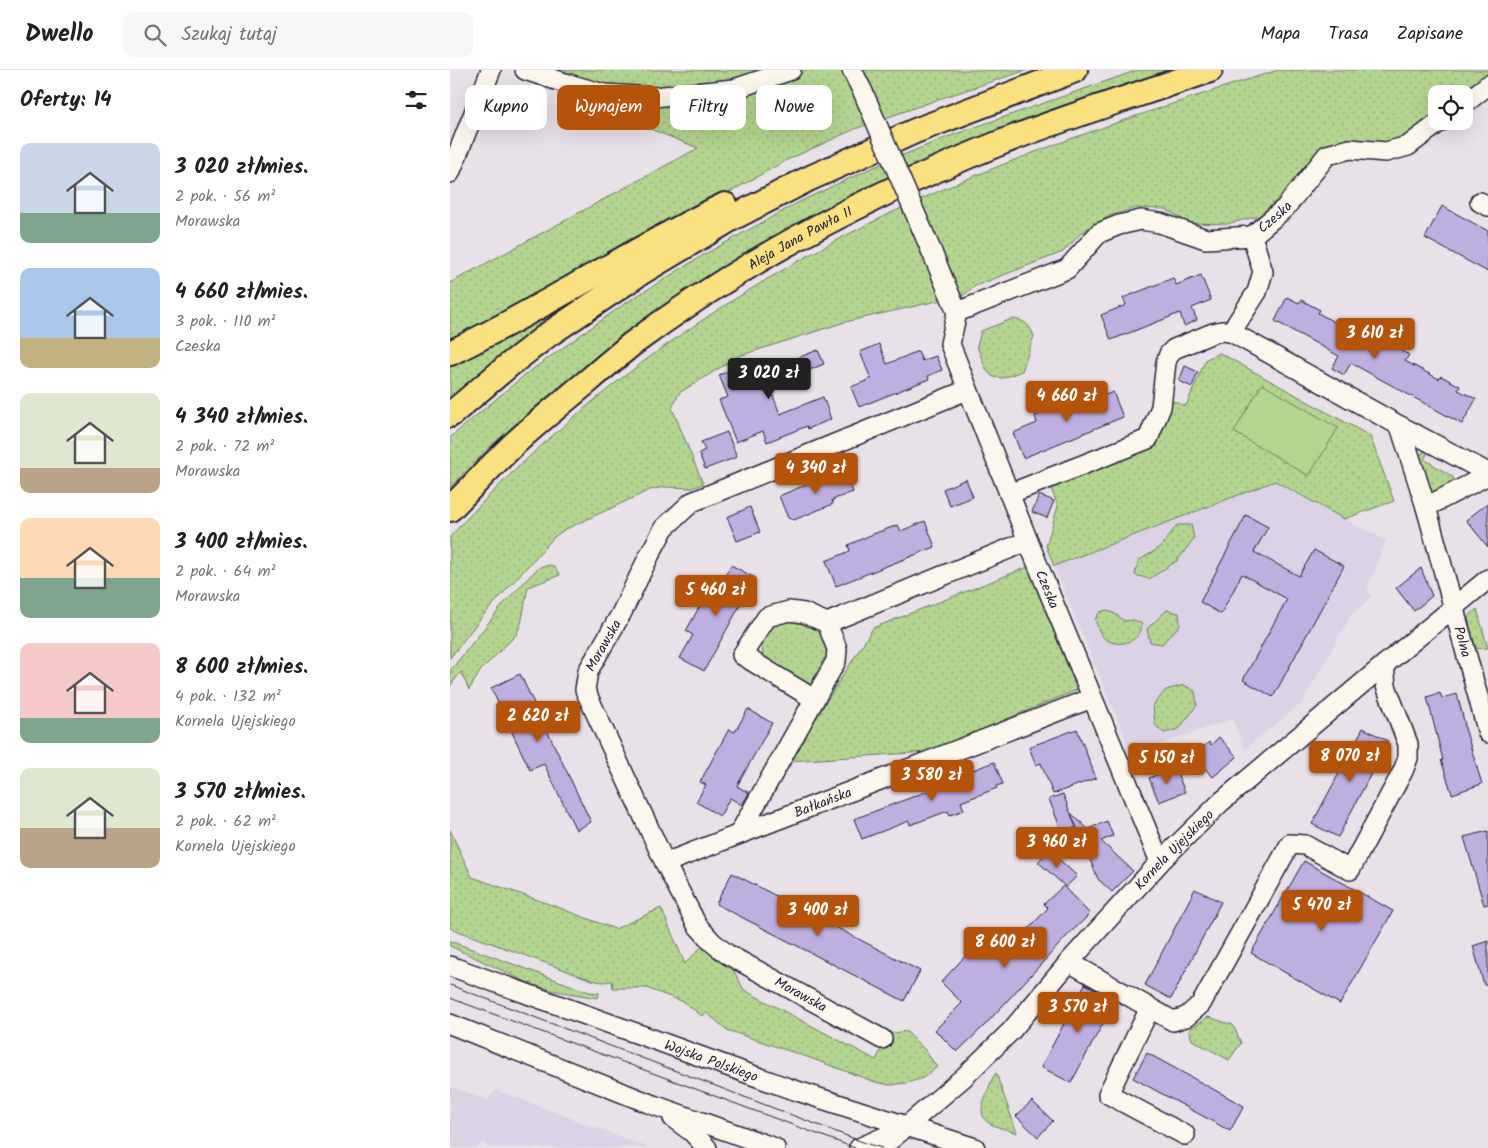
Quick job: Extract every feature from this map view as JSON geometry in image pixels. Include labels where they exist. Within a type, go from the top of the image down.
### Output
[{"type":"main road","points":[[450,415],[549,334],[640,273],[734,217],[808,179],[915,131],[1075,70]]},
{"type":"main road","name":"Aleja Jana Pawła II","points":[[450,509],[513,444],[630,345],[736,274],[793,241],[935,170],[995,145],[1068,117],[1210,70]]},
{"type":"main road","points":[[450,353],[558,296],[676,230],[852,144],[907,122],[953,116]]},
{"type":"street","points":[[450,173],[491,70]]},
{"type":"street","points":[[525,70],[565,84],[604,94],[653,97],[734,89],[791,70]]},
{"type":"street","points":[[852,70],[957,312]]},
{"type":"street","points":[[1473,97],[1488,85]]},
{"type":"street","name":"Czeska","points":[[1160,862],[1028,541],[950,344],[957,312],[1067,269],[1098,233],[1118,224],[1141,220],[1160,223],[1206,239],[1252,236],[1285,208],[1327,155],[1350,150],[1386,152],[1408,146],[1429,130]]},
{"type":"street","points":[[1231,332],[1257,292],[1263,272],[1252,236]]},
{"type":"street","points":[[1009,494],[1148,439],[1161,407],[1168,354],[1174,349],[1222,331],[1231,332],[1488,474]]},
{"type":"street","name":"Morawska","points":[[882,1039],[727,954],[712,942],[697,925],[665,863],[585,690],[588,670],[622,614],[664,528],[692,502],[967,390]]},
{"type":"street","name":"Polna","points":[[1400,426],[1426,507],[1486,722]]},
{"type":"street","points":[[1426,507],[1488,474]]},
{"type":"street","points":[[827,623],[1028,541]]},
{"type":"street","name":"Kornela Ujejskiego","points":[[881,1148],[964,1077],[1011,1031],[1069,962],[1160,862],[1221,802],[1488,580]]},
{"type":"street","points":[[739,834],[836,661],[837,649],[827,623],[804,613],[789,611],[768,617],[742,656],[814,699]]},
{"type":"street","points":[[1069,962],[1173,1021],[1186,1017],[1201,1004],[1290,844],[1306,845],[1350,870],[1404,771],[1408,758],[1408,744],[1386,686],[1384,665]]},
{"type":"street","name":"Bałkańska","points":[[665,863],[1092,698]]},
{"type":"street","name":"Wojska Polskiego","points":[[450,966],[788,1088],[975,1148]]},
{"type":"street","points":[[1150,1008],[1108,1094],[1185,1135]]},
{"type":"street","points":[[450,1024],[648,1103],[775,1148]]},
{"type":"street","points":[[648,1103],[692,1132],[707,1148]]},
{"type":"street","name":"Kornela Ujejskiego","points":[[859,1148],[908,1126]]},
{"type":"shaded area","points":[[1275,481],[1330,512],[1386,540],[1367,590],[1372,597],[1352,614],[1302,703],[1245,749],[1232,719],[1132,754],[1054,566]]},
{"type":"shaded area","points":[[450,1087],[488,1100],[496,1090],[650,1148],[489,1148],[483,1142],[476,1148],[450,1148]]},
{"type":"green space","points":[[542,70],[712,70],[727,72],[727,70],[1027,70],[855,129],[787,160],[450,348],[450,283],[698,148],[653,130],[660,130],[660,85],[581,85]]},
{"type":"green space","points":[[1138,70],[1167,70],[1098,94],[923,161],[833,204],[752,249],[673,299],[588,363],[491,446],[450,488],[450,438],[452,436],[526,374],[624,304],[705,254],[801,201],[876,166],[950,136]]},
{"type":"green space","points":[[1278,70],[1488,70],[1488,81],[1473,89],[1473,85],[1428,85],[1428,125],[1397,145],[1353,145],[1289,190],[1259,216],[1227,224],[1189,223],[1165,209],[1136,208],[1109,216],[1081,233],[1063,252],[975,286],[964,295],[845,322],[739,356],[679,393],[672,408],[703,484],[692,488],[664,487],[650,490],[564,530],[554,537],[480,619],[450,658],[450,537],[501,484],[555,433],[612,386],[671,342],[732,301],[796,262],[861,228],[928,196],[1013,160],[1145,113]]},
{"type":"green space","points":[[662,249],[450,404],[450,366]]},
{"type":"green space","points":[[1012,319],[1026,323],[1034,336],[1022,371],[1003,378],[993,377],[986,370],[977,346],[981,331]]},
{"type":"green space","points":[[1220,353],[1370,436],[1394,501],[1344,519],[1275,481],[1054,566],[1046,546],[1058,506],[1050,486],[1156,445],[1173,401],[1186,406],[1206,359]]},
{"type":"green space","points":[[1262,384],[1338,428],[1309,476],[1234,432]]},
{"type":"green space","points":[[1430,449],[1424,459],[1453,477],[1454,484],[1434,495],[1428,491],[1418,457]]},
{"type":"green space","points":[[1177,525],[1191,525],[1194,538],[1178,560],[1149,579],[1135,575],[1138,561],[1161,547]]},
{"type":"green space","points":[[550,565],[560,575],[528,587],[521,624],[516,635],[481,670],[469,690],[461,672],[450,686],[450,671],[506,601],[540,567]]},
{"type":"green space","points":[[1028,567],[1077,690],[927,752],[789,761],[873,628]]},
{"type":"green space","points":[[1477,609],[1488,648],[1476,649],[1468,619]]},
{"type":"green space","points":[[1107,610],[1124,621],[1134,620],[1142,624],[1138,635],[1127,642],[1121,643],[1108,641],[1103,637],[1095,619],[1100,612]]},
{"type":"green space","points":[[1167,610],[1179,613],[1180,625],[1162,644],[1150,642],[1147,629]]},
{"type":"green space","points":[[792,621],[810,626],[821,632],[827,642],[830,661],[824,658],[821,664],[828,667],[822,677],[816,674],[811,685],[764,661],[761,640],[766,628]]},
{"type":"green space","points":[[1184,685],[1195,691],[1197,705],[1179,729],[1164,733],[1155,725],[1153,705],[1166,690]]},
{"type":"green space","points":[[450,830],[472,877],[615,929],[661,908],[685,964],[701,947],[729,962],[744,990],[876,1060],[889,1034],[906,1031],[925,1050],[937,1067],[923,1078],[907,1083],[890,1085],[875,1082],[727,1030],[707,1013],[702,1016],[684,1002],[646,988],[613,988],[612,981],[592,980],[450,928]]},
{"type":"green space","points":[[450,941],[589,992],[599,993],[598,998],[550,990],[533,985],[450,946]]},
{"type":"green space","points":[[1208,1017],[1233,1025],[1241,1043],[1229,1060],[1192,1040],[1189,1030]]},
{"type":"green space","points":[[996,1073],[1017,1133],[994,1125],[984,1118],[982,1112],[983,1105],[991,1081]]},
{"type":"building","points":[[1442,206],[1488,231],[1488,272],[1425,238]]},
{"type":"building","points":[[1201,275],[1211,300],[1192,308],[1197,320],[1184,326],[1180,313],[1111,340],[1101,315],[1126,305],[1123,298],[1173,278],[1176,285]]},
{"type":"building","points":[[1287,297],[1299,303],[1301,300],[1320,310],[1318,313],[1357,335],[1361,329],[1409,355],[1405,361],[1439,379],[1441,376],[1460,386],[1458,390],[1476,399],[1462,424],[1351,363],[1344,375],[1332,368],[1339,356],[1275,321]]},
{"type":"building","points":[[879,344],[887,364],[918,351],[922,361],[936,356],[942,370],[928,376],[929,379],[859,407],[851,387],[871,379],[860,352]]},
{"type":"building","points":[[818,350],[824,364],[770,388],[780,414],[823,397],[831,419],[808,429],[807,426],[767,442],[763,431],[736,442],[719,400],[728,397],[719,375],[737,368],[738,371],[768,359],[771,368]]},
{"type":"building","points":[[1185,366],[1198,372],[1192,387],[1179,381]]},
{"type":"building","points":[[1113,392],[1123,417],[1023,458],[1013,433],[1037,423],[1035,416],[1085,395],[1088,402]]},
{"type":"building","points":[[727,432],[737,457],[705,469],[699,453],[705,450],[701,442]]},
{"type":"building","points":[[844,469],[853,492],[832,500],[833,504],[794,520],[788,518],[779,496]]},
{"type":"building","points":[[966,479],[973,497],[950,506],[943,489]]},
{"type":"building","points":[[1039,495],[1054,501],[1047,518],[1032,512]]},
{"type":"building","points":[[1488,503],[1488,547],[1466,520]]},
{"type":"building","points":[[750,507],[760,532],[737,541],[727,517]]},
{"type":"building","points":[[1246,515],[1268,527],[1254,552],[1299,576],[1314,550],[1344,566],[1273,697],[1243,680],[1287,599],[1242,574],[1221,614],[1200,602]]},
{"type":"building","points":[[925,521],[935,547],[836,586],[826,561],[850,551],[848,545],[873,534],[898,525],[901,531]]},
{"type":"building","points":[[731,565],[755,578],[704,671],[680,658],[693,635],[686,631],[712,584],[718,588]]},
{"type":"building","points":[[1421,568],[1432,596],[1414,611],[1396,588]]},
{"type":"building","points":[[520,674],[591,822],[576,830],[544,764],[530,770],[491,688]]},
{"type":"building","points":[[1440,693],[1442,698],[1457,694],[1464,725],[1482,784],[1452,794],[1441,760],[1443,760],[1427,697]]},
{"type":"building","points":[[748,709],[772,723],[737,786],[749,793],[742,805],[730,798],[720,816],[696,802],[706,785],[700,782],[729,729],[735,732]]},
{"type":"building","points":[[1363,728],[1388,741],[1338,837],[1312,824]]},
{"type":"building","points":[[1077,729],[1096,778],[1053,794],[1041,763],[1036,765],[1029,747]]},
{"type":"building","points":[[1219,737],[1237,757],[1213,777],[1193,756],[1209,742],[1211,745]]},
{"type":"building","points":[[994,762],[1003,784],[961,802],[964,810],[950,815],[948,811],[910,825],[909,821],[862,839],[854,819],[939,787],[938,785],[950,781],[949,779]]},
{"type":"building","points":[[1175,768],[1185,792],[1159,802],[1149,778]]},
{"type":"building","points":[[1063,794],[1070,812],[1088,829],[1107,821],[1113,836],[1101,841],[1133,871],[1112,892],[1098,879],[1071,814],[1076,827],[1062,832],[1049,799]]},
{"type":"building","points":[[1488,831],[1488,904],[1484,905],[1464,837]]},
{"type":"building","points":[[1049,850],[1077,876],[1066,887],[1038,862]]},
{"type":"building","points":[[1304,861],[1393,911],[1340,1004],[1251,953]]},
{"type":"building","points":[[732,873],[920,971],[904,1001],[716,904]]},
{"type":"building","points":[[1063,886],[1090,914],[957,1052],[935,1030],[962,1003],[941,982],[972,949],[998,936],[1007,952],[1048,908],[1044,904]]},
{"type":"building","points":[[1195,889],[1221,902],[1171,999],[1145,985]]},
{"type":"building","points":[[1488,941],[1488,985],[1484,985],[1473,946]]},
{"type":"building","points":[[1085,984],[1115,1001],[1071,1083],[1041,1067]]},
{"type":"building","points":[[1147,1053],[1244,1106],[1230,1131],[1133,1078]]},
{"type":"building","points":[[1032,1101],[1053,1121],[1038,1137],[1016,1116]]},
{"type":"tram line","points":[[450,985],[882,1148]]},
{"type":"tram line","points":[[450,998],[855,1148]]}]
